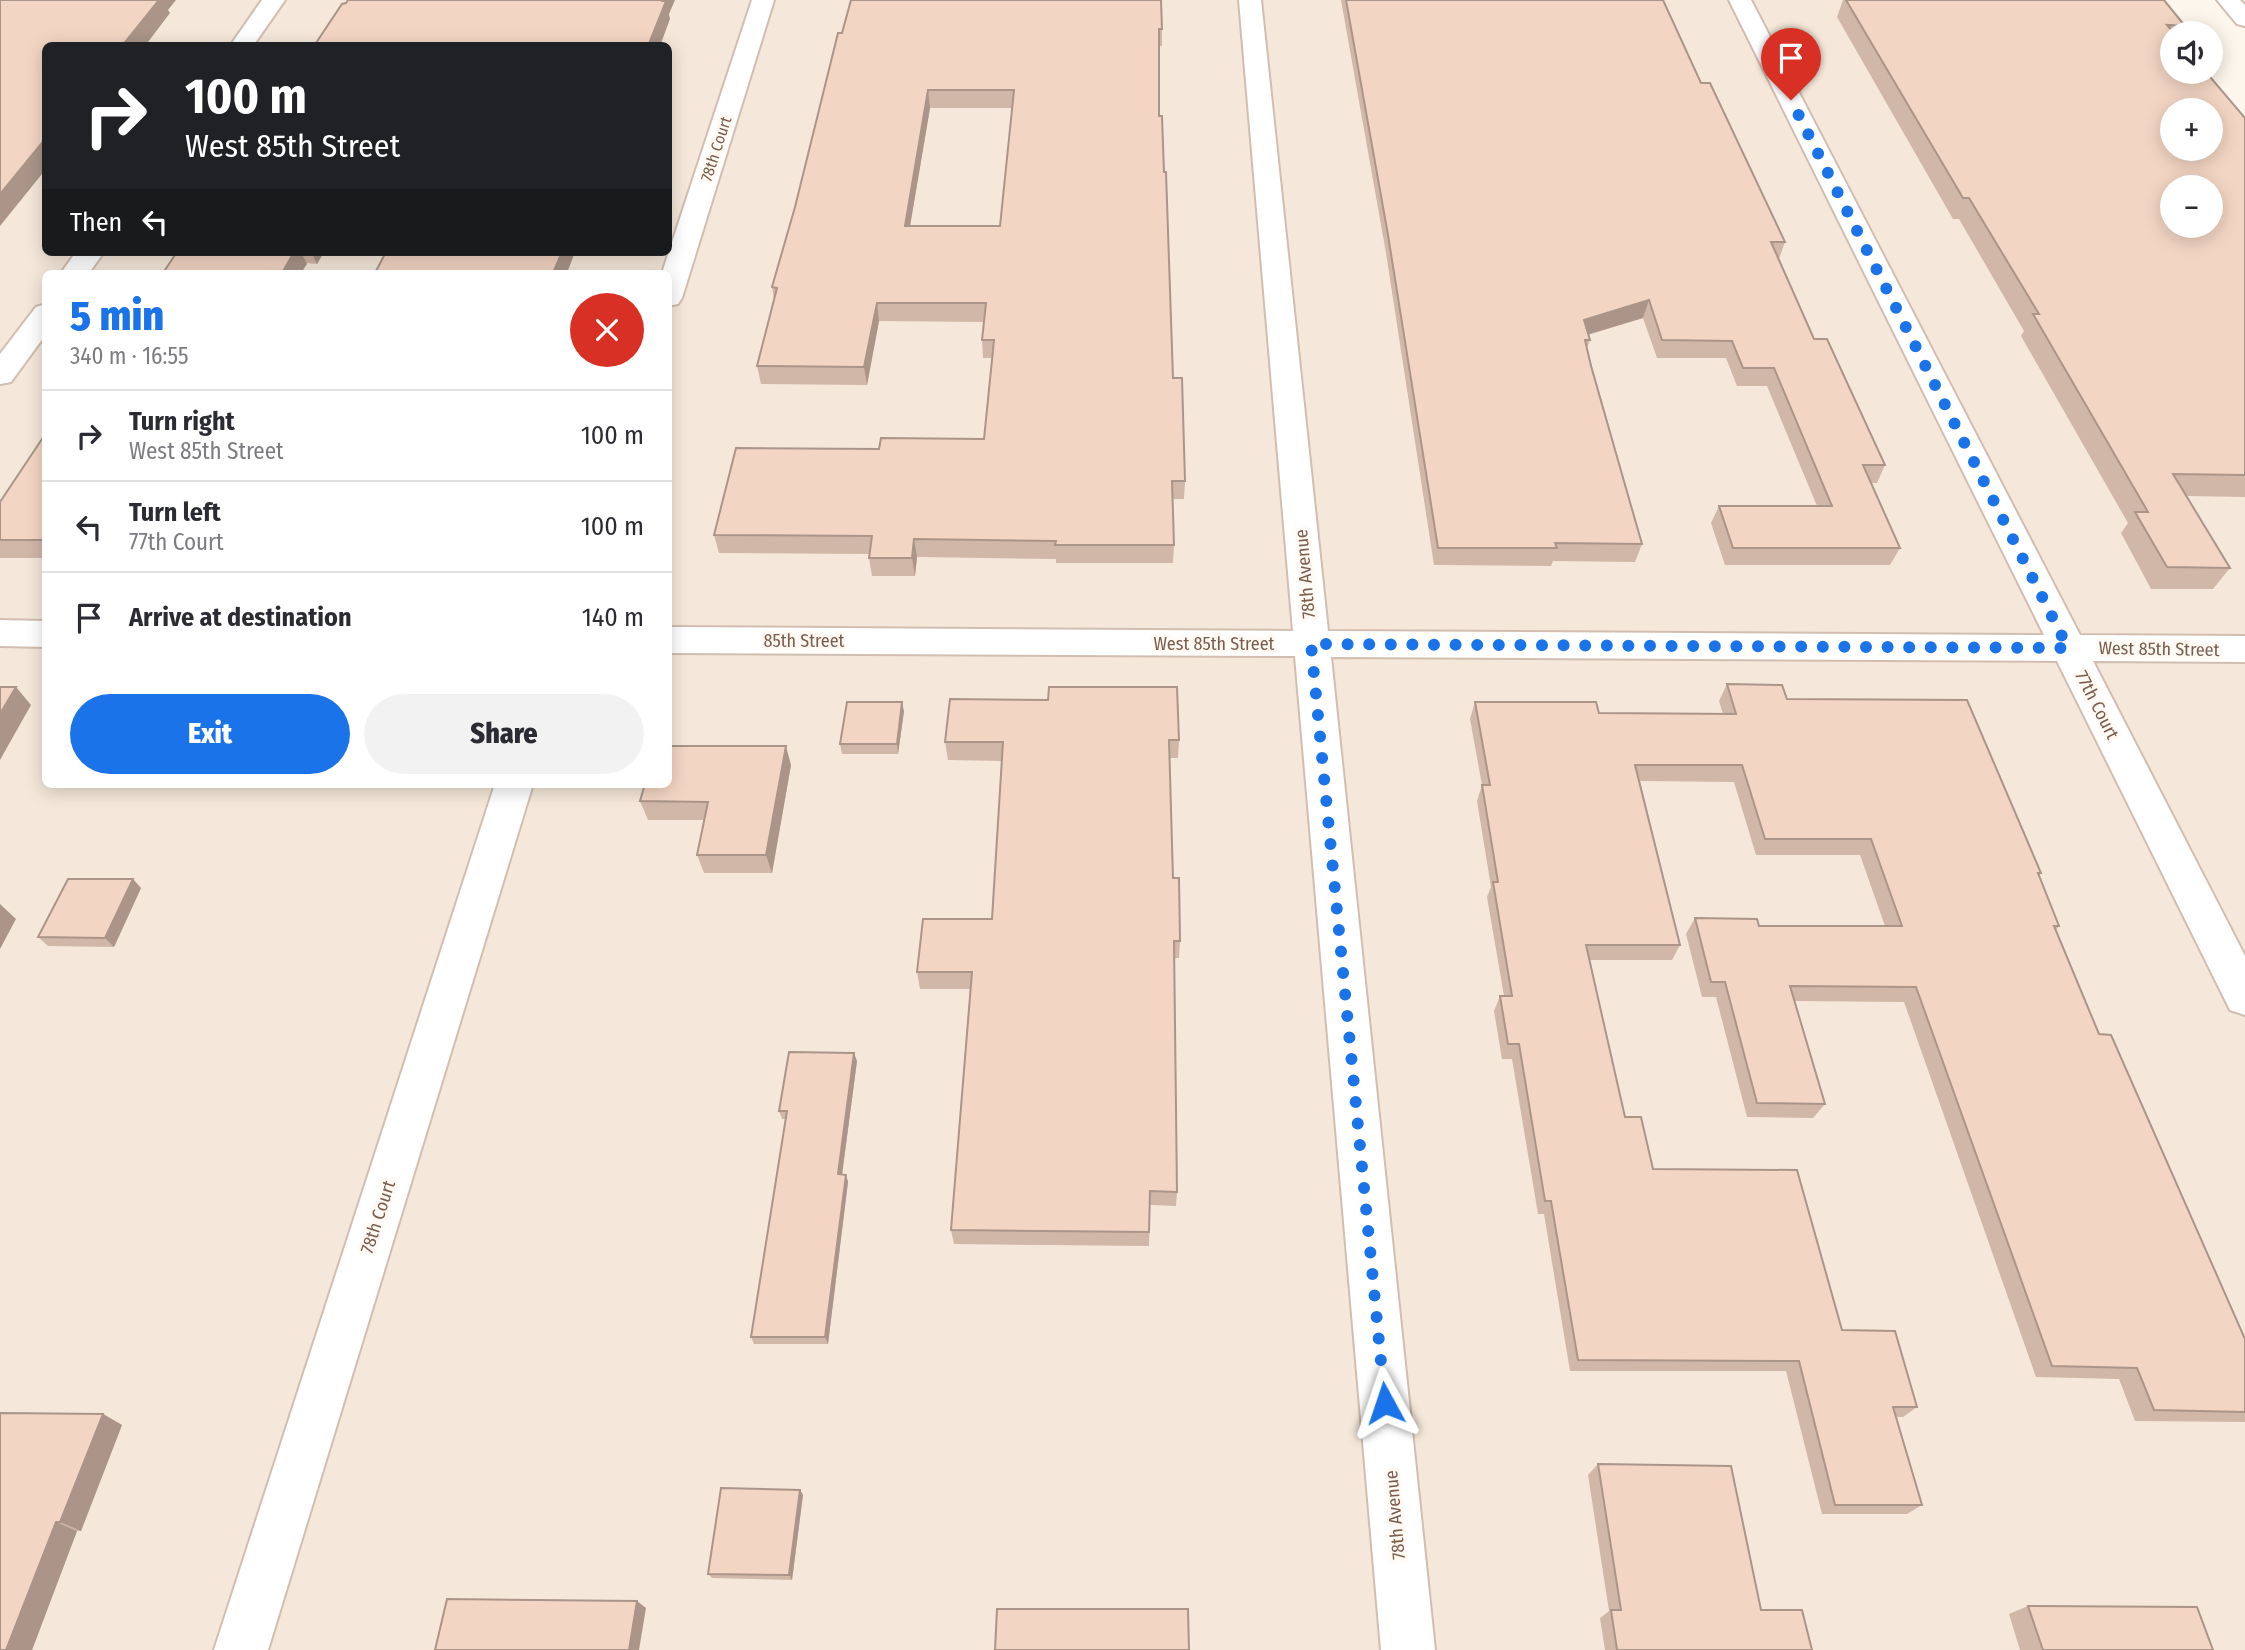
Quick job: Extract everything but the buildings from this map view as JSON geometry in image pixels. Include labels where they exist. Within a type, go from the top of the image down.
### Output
[{"type":"street","points":[[243,42],[274,0]]},
{"type":"street","name":"78th Court","points":[[672,285],[763,0]]},
{"type":"street","name":"78th Avenue","points":[[1250,0],[1408,1650]]},
{"type":"street","name":"77th Court","points":[[1740,0],[2245,997]]},
{"type":"street","points":[[2228,0],[2245,19]]},
{"type":"street","points":[[0,375],[42,318]]},
{"type":"street","points":[[0,633],[42,634]]},
{"type":"street","name":"85th Street","points":[[672,640],[939,642]]},
{"type":"street","name":"West 85th Street","points":[[939,642],[2245,649]]},
{"type":"street","name":"78th Court","points":[[241,1650],[513,788]]},
{"type":"shaded area","points":[[0,0],[1985,0],[2160,223],[2160,238],[2172,238],[2245,331],[2245,1650],[0,1650]]},
{"type":"route","points":[[1385,1403],[1311,644],[2068,648],[1791,100]]}]
